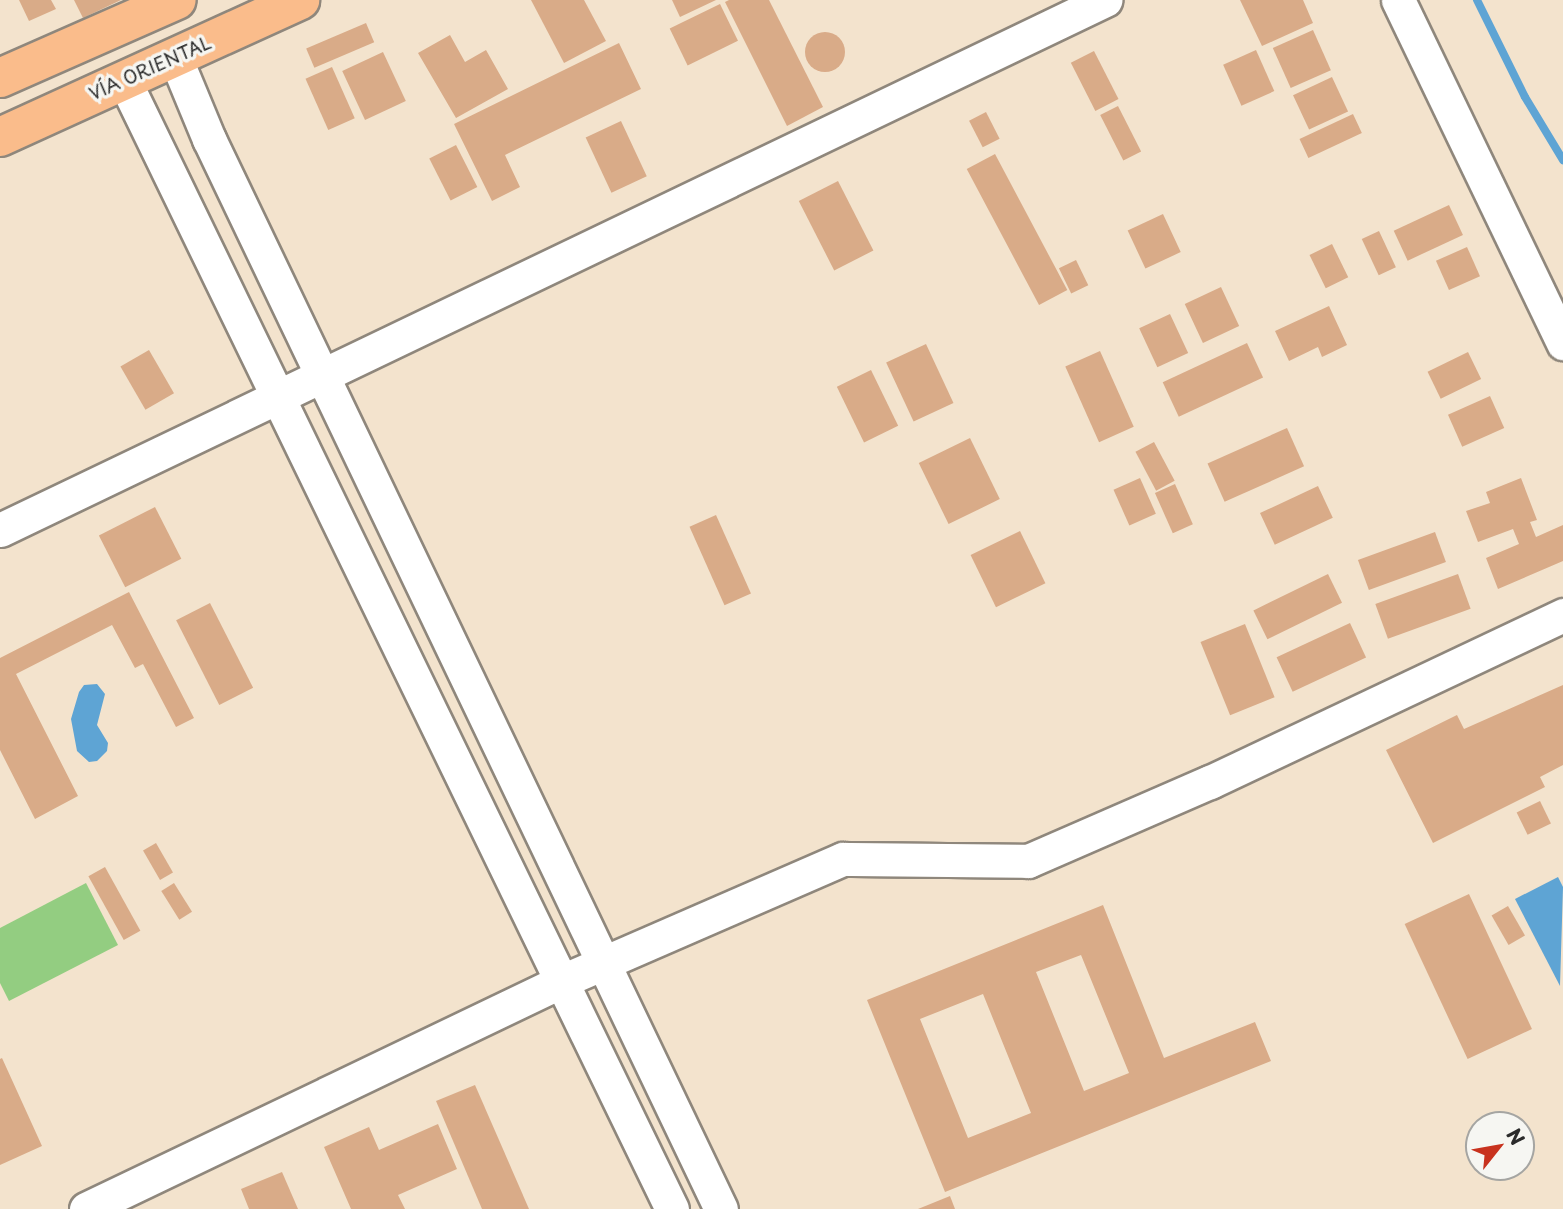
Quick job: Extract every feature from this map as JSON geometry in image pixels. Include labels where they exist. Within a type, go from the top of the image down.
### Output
[{"type":"highway","points":[[0,78],[177,0]]},
{"type":"highway","name":"VÍA ORIENTAL","points":[[0,137],[300,0]]},
{"type":"street","points":[[0,530],[1105,0]]},
{"type":"street","points":[[1398,0],[1563,343]]},
{"type":"street","points":[[175,57],[209,139],[721,1209]]},
{"type":"street","points":[[124,80],[672,1209]]},
{"type":"street","points":[[86,1209],[562,981],[843,859],[1028,861],[1210,782],[1563,615]]},
{"type":"green space","points":[[86,883],[118,945],[9,1001],[0,983],[0,928]]},
{"type":"water","points":[[97,684],[105,694],[97,725],[108,743],[107,751],[97,761],[89,762],[77,751],[71,719],[79,692],[84,685]]},
{"type":"water","points":[[1558,877],[1563,887],[1560,986],[1515,899]]},
{"type":"building","points":[[19,0],[51,0],[56,9],[29,21]]},
{"type":"building","points":[[74,0],[121,0],[83,18]]},
{"type":"building","points":[[531,0],[584,0],[606,41],[564,63]]},
{"type":"building","points":[[672,0],[716,0],[680,17]]},
{"type":"building","points":[[769,0],[823,107],[787,126],[725,2]]},
{"type":"building","points":[[1240,0],[1303,0],[1313,23],[1262,46]]},
{"type":"building","points":[[720,4],[738,41],[688,65],[670,29]]},
{"type":"building","points":[[366,23],[374,42],[314,68],[306,48]]},
{"type":"building","points":[[1313,30],[1331,70],[1291,88],[1273,48]]},
{"type":"building","points":[[825,32],[833,33],[839,38],[844,44],[844,60],[839,66],[833,71],[825,72],[817,71],[811,66],[806,60],[805,52],[806,44],[811,38],[817,33]]},
{"type":"building","points":[[450,35],[465,62],[486,50],[508,89],[456,118],[418,53]]},
{"type":"building","points":[[619,43],[641,89],[505,155],[520,187],[492,201],[454,124]]},
{"type":"building","points":[[1256,50],[1274,91],[1241,106],[1223,65]]},
{"type":"building","points":[[1094,51],[1119,99],[1095,111],[1071,63]]},
{"type":"building","points":[[383,52],[406,101],[365,120],[342,71]]},
{"type":"building","points":[[332,67],[355,118],[328,130],[306,79]]},
{"type":"building","points":[[1332,77],[1348,111],[1309,130],[1293,95]]},
{"type":"building","points":[[1118,106],[1141,151],[1123,161],[1100,115]]},
{"type":"building","points":[[986,112],[1000,139],[983,147],[969,121]]},
{"type":"building","points":[[1353,114],[1362,133],[1308,158],[1300,139]]},
{"type":"building","points":[[621,121],[647,176],[611,193],[586,137]]},
{"type":"building","points":[[456,145],[477,187],[451,200],[429,159]]},
{"type":"building","points":[[995,154],[1067,290],[1039,305],[967,169]]},
{"type":"building","points":[[838,181],[873,250],[834,270],[799,201]]},
{"type":"building","points":[[1449,205],[1463,235],[1408,261],[1394,231]]},
{"type":"building","points":[[1163,214],[1181,252],[1145,269],[1128,230]]},
{"type":"building","points":[[1379,231],[1396,267],[1379,275],[1362,239]]},
{"type":"building","points":[[1332,244],[1348,277],[1326,288],[1310,255]]},
{"type":"building","points":[[1467,247],[1480,276],[1449,290],[1436,261]]},
{"type":"building","points":[[1076,260],[1088,285],[1071,293],[1059,268]]},
{"type":"building","points":[[1221,287],[1239,326],[1203,343],[1185,304]]},
{"type":"building","points":[[1329,306],[1347,345],[1322,357],[1318,347],[1289,361],[1275,331]]},
{"type":"building","points":[[1170,314],[1188,353],[1157,367],[1139,328]]},
{"type":"building","points":[[1247,343],[1263,377],[1179,417],[1163,382]]},
{"type":"building","points":[[926,344],[953,403],[914,422],[886,363]]},
{"type":"building","points":[[149,350],[174,393],[145,410],[120,366]]},
{"type":"building","points":[[1100,351],[1134,427],[1099,442],[1065,366]]},
{"type":"building","points":[[1468,352],[1481,379],[1441,399],[1428,372]]},
{"type":"building","points":[[871,370],[898,426],[864,442],[837,387]]},
{"type":"building","points":[[1490,396],[1504,428],[1462,447],[1448,415]]},
{"type":"building","points":[[1287,428],[1304,466],[1225,502],[1208,463]]},
{"type":"building","points":[[970,438],[1000,499],[949,524],[919,463]]},
{"type":"building","points":[[1154,442],[1175,481],[1156,491],[1135,452]]},
{"type":"building","points":[[1140,478],[1156,514],[1129,525],[1114,490]]},
{"type":"building","points":[[1521,478],[1537,520],[1530,522],[1536,537],[1563,525],[1563,561],[1498,589],[1486,558],[1519,544],[1513,529],[1478,542],[1466,511],[1490,503],[1486,492]]},
{"type":"building","points":[[1175,484],[1193,524],[1173,533],[1155,493]]},
{"type":"building","points":[[1318,486],[1333,518],[1275,545],[1260,513]]},
{"type":"building","points":[[155,507],[181,559],[125,587],[99,536]]},
{"type":"building","points":[[716,515],[751,594],[724,605],[690,527]]},
{"type":"building","points":[[1020,531],[1045,583],[996,607],[971,555]]},
{"type":"building","points":[[1435,532],[1446,562],[1369,590],[1358,560]]},
{"type":"building","points":[[1328,574],[1342,603],[1267,639],[1253,610]]},
{"type":"building","points":[[1458,574],[1471,609],[1388,639],[1375,604]]},
{"type":"building","points":[[129,592],[194,718],[176,727],[143,664],[135,668],[112,625],[16,674],[78,796],[35,819],[0,750],[0,658]]},
{"type":"building","points":[[210,603],[253,688],[219,705],[176,620]]},
{"type":"building","points":[[1350,623],[1366,657],[1293,692],[1277,657]]},
{"type":"building","points":[[1245,624],[1275,697],[1230,715],[1200,642]]},
{"type":"building","points":[[1563,685],[1563,765],[1540,777],[1545,787],[1433,843],[1386,750],[1457,715],[1464,729]]},
{"type":"building","points":[[1540,801],[1551,823],[1528,835],[1517,812]]},
{"type":"building","points":[[156,843],[173,872],[160,880],[143,850]]},
{"type":"building","points":[[105,867],[140,931],[124,940],[88,876]]},
{"type":"building","points":[[174,883],[192,912],[179,920],[161,891]]},
{"type":"building","points":[[1469,894],[1532,1029],[1468,1059],[1405,924]]},
{"type":"building","points":[[1103,905],[1164,1058],[1255,1022],[1271,1061],[945,1192],[867,1000]],"holes":[[[1081,955],[1129,1073],[1084,1091],[1036,972]],[[983,994],[1031,1113],[968,1138],[920,1019]]]},
{"type":"building","points":[[1508,906],[1525,935],[1509,945],[1492,916]]},
{"type":"building","points":[[2,1058],[42,1146],[0,1165],[0,1059]]},
{"type":"building","points":[[475,1085],[529,1209],[482,1209],[436,1101]]},
{"type":"building","points":[[438,1124],[457,1169],[398,1195],[405,1209],[351,1209],[324,1147],[369,1127],[379,1150]]},
{"type":"building","points":[[282,1172],[298,1209],[249,1209],[241,1189]]},
{"type":"building","points":[[950,1196],[955,1209],[918,1209]]},
{"type":"waterway","points":[[1477,0],[1525,97],[1563,160]]}]
